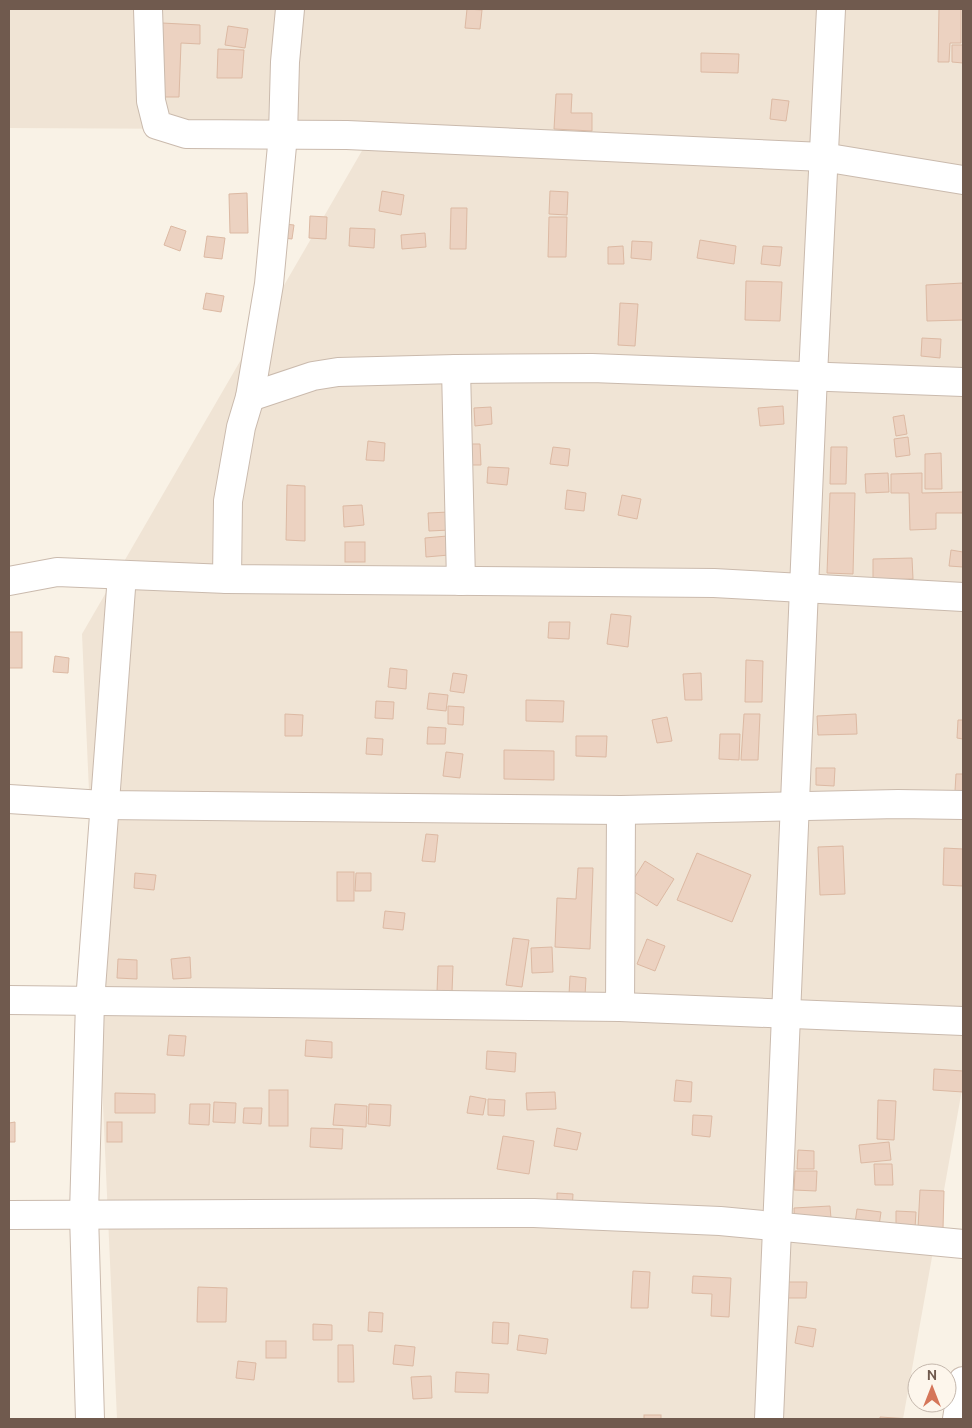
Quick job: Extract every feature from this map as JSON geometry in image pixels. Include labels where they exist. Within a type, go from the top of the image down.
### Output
[{"type":"street","points":[[148,9],[151,101],[157,125],[186,134],[356,135],[823,157],[963,180]]},
{"type":"street","points":[[227,579],[228,501],[240,427],[250,397],[269,284],[283,135],[285,62],[290,9]]},
{"type":"street","points":[[769,1419],[813,375],[832,9]]},
{"type":"street","points":[[250,397],[313,376],[338,372],[456,369],[592,368],[963,382]]},
{"type":"street","points":[[456,369],[461,581]]},
{"type":"street","points":[[9,581],[57,572],[227,579],[714,583],[963,597]]},
{"type":"street","points":[[90,1419],[84,1214],[90,1002],[103,805],[122,575]]},
{"type":"street","points":[[9,799],[103,805],[621,810],[963,804]]},
{"type":"street","points":[[620,1007],[621,810]]},
{"type":"street","points":[[9,1000],[620,1007],[963,1021]]},
{"type":"street","points":[[9,1215],[534,1213],[671,1218],[963,1244]]},
{"type":"street","points":[[957,1419],[963,1381]]},
{"type":"shaded area","points":[[9,9],[963,9],[963,1084],[913,1363],[907,1363],[907,1397],[903,1419],[117,1419],[82,634],[374,130],[9,128]]},
{"type":"building","points":[[467,9],[482,10],[480,29],[465,28]]},
{"type":"building","points":[[939,9],[961,9],[961,43],[950,43],[949,62],[938,62]]},
{"type":"building","points":[[162,23],[200,25],[200,44],[181,43],[179,97],[160,97]]},
{"type":"building","points":[[228,26],[248,29],[245,48],[225,45]]},
{"type":"building","points":[[952,45],[963,45],[963,63],[952,62]]},
{"type":"building","points":[[218,49],[244,50],[242,78],[217,78]]},
{"type":"building","points":[[701,53],[739,54],[738,73],[701,72]]},
{"type":"building","points":[[556,94],[572,94],[571,113],[592,113],[592,131],[554,129]]},
{"type":"building","points":[[772,99],[789,101],[786,121],[770,119]]},
{"type":"building","points":[[382,191],[404,195],[401,215],[379,211]]},
{"type":"building","points":[[550,191],[568,192],[567,215],[549,214]]},
{"type":"building","points":[[247,193],[248,233],[230,233],[229,194]]},
{"type":"building","points":[[451,208],[467,208],[466,249],[450,249]]},
{"type":"building","points":[[310,216],[327,217],[326,239],[309,238]]},
{"type":"building","points":[[549,217],[567,217],[566,257],[548,257]]},
{"type":"building","points":[[266,222],[294,225],[292,239],[265,236]]},
{"type":"building","points":[[171,226],[186,231],[180,251],[164,245]]},
{"type":"building","points":[[350,228],[375,229],[374,248],[349,246]]},
{"type":"building","points":[[425,233],[426,247],[402,249],[401,235]]},
{"type":"building","points":[[207,236],[225,238],[222,259],[204,257]]},
{"type":"building","points":[[700,240],[736,246],[734,264],[697,258]]},
{"type":"building","points":[[632,241],[652,242],[651,260],[631,258]]},
{"type":"building","points":[[623,246],[624,264],[608,264],[608,247]]},
{"type":"building","points":[[763,246],[782,247],[780,266],[761,264]]},
{"type":"building","points":[[746,281],[782,282],[780,321],[745,320]]},
{"type":"building","points":[[963,283],[963,320],[927,321],[926,285]]},
{"type":"building","points":[[206,293],[224,296],[221,312],[203,309]]},
{"type":"building","points":[[620,303],[638,304],[635,346],[618,345]]},
{"type":"building","points":[[922,338],[941,339],[940,358],[921,356]]},
{"type":"building","points":[[783,406],[784,424],[760,426],[758,408]]},
{"type":"building","points":[[491,407],[492,424],[475,426],[474,408]]},
{"type":"building","points":[[904,415],[907,434],[896,436],[893,417]]},
{"type":"building","points":[[908,437],[910,455],[896,457],[894,439]]},
{"type":"building","points":[[368,441],[385,443],[384,461],[366,460]]},
{"type":"building","points":[[462,444],[480,444],[481,465],[463,465]]},
{"type":"building","points":[[553,447],[570,449],[568,466],[550,464]]},
{"type":"building","points":[[831,447],[847,447],[846,484],[830,484]]},
{"type":"building","points":[[941,453],[942,489],[925,489],[925,454]]},
{"type":"building","points":[[488,467],[509,468],[507,485],[487,483]]},
{"type":"building","points":[[888,473],[889,492],[866,493],[865,474]]},
{"type":"building","points":[[922,473],[922,493],[963,492],[963,513],[936,513],[936,529],[910,530],[909,493],[891,493],[891,474]]},
{"type":"building","points":[[287,485],[305,486],[305,541],[286,540]]},
{"type":"building","points":[[567,490],[586,493],[584,511],[565,509]]},
{"type":"building","points":[[830,493],[855,493],[853,574],[827,573]]},
{"type":"building","points":[[622,495],[641,499],[637,519],[618,515]]},
{"type":"building","points":[[362,505],[364,525],[344,527],[343,506]]},
{"type":"building","points":[[449,512],[450,530],[429,531],[428,513]]},
{"type":"building","points":[[447,536],[449,555],[426,557],[425,538]]},
{"type":"building","points":[[345,542],[365,542],[365,562],[345,562]]},
{"type":"building","points":[[951,550],[963,552],[963,567],[949,566]]},
{"type":"building","points":[[912,558],[913,579],[873,580],[873,559]]},
{"type":"building","points":[[611,614],[631,616],[628,647],[607,644]]},
{"type":"building","points":[[549,622],[570,622],[569,639],[548,638]]},
{"type":"building","points":[[9,632],[22,632],[22,668],[9,668]]},
{"type":"building","points":[[55,656],[69,658],[68,673],[53,672]]},
{"type":"building","points":[[746,660],[763,661],[762,702],[745,702]]},
{"type":"building","points":[[390,668],[407,670],[406,689],[388,687]]},
{"type":"building","points":[[453,673],[467,675],[464,693],[450,691]]},
{"type":"building","points":[[701,673],[702,700],[685,700],[683,674]]},
{"type":"building","points":[[429,693],[448,695],[446,711],[427,709]]},
{"type":"building","points":[[526,700],[564,701],[563,722],[526,721]]},
{"type":"building","points":[[376,701],[394,702],[393,719],[375,718]]},
{"type":"building","points":[[448,706],[464,707],[463,725],[448,724]]},
{"type":"building","points":[[285,714],[303,715],[302,736],[285,736]]},
{"type":"building","points":[[744,714],[760,714],[758,760],[741,760]]},
{"type":"building","points":[[856,714],[857,734],[818,735],[817,716]]},
{"type":"building","points":[[667,717],[672,741],[657,743],[652,720]]},
{"type":"building","points":[[958,720],[963,720],[963,739],[957,738]]},
{"type":"building","points":[[428,727],[446,728],[445,744],[427,744]]},
{"type":"building","points":[[720,734],[740,734],[739,760],[719,759]]},
{"type":"building","points":[[576,736],[607,736],[606,757],[576,756]]},
{"type":"building","points":[[367,738],[383,739],[382,755],[366,754]]},
{"type":"building","points":[[504,750],[554,751],[554,780],[504,779]]},
{"type":"building","points":[[446,752],[463,754],[460,778],[443,776]]},
{"type":"building","points":[[816,768],[835,768],[834,786],[816,785]]},
{"type":"building","points":[[956,774],[963,774],[963,791],[955,791]]},
{"type":"building","points":[[426,834],[438,835],[435,862],[422,861]]},
{"type":"building","points":[[843,846],[845,894],[820,895],[818,847]]},
{"type":"building","points":[[944,848],[963,849],[963,886],[943,885]]},
{"type":"building","points":[[697,853],[751,875],[732,922],[677,900]]},
{"type":"building","points":[[645,861],[674,879],[657,906],[628,888]]},
{"type":"building","points":[[578,868],[593,868],[590,949],[555,947],[557,898],[576,899]]},
{"type":"building","points":[[337,872],[354,872],[354,901],[337,901]]},
{"type":"building","points":[[135,873],[156,875],[154,890],[134,888]]},
{"type":"building","points":[[356,873],[371,873],[371,891],[355,891]]},
{"type":"building","points":[[385,911],[405,913],[403,930],[383,928]]},
{"type":"building","points":[[513,938],[529,940],[522,987],[506,985]]},
{"type":"building","points":[[647,939],[665,946],[655,971],[637,964]]},
{"type":"building","points":[[552,947],[553,972],[532,973],[531,948]]},
{"type":"building","points":[[190,957],[191,978],[173,979],[171,959]]},
{"type":"building","points":[[118,959],[137,960],[137,979],[117,978]]},
{"type":"building","points":[[438,966],[453,966],[452,992],[437,992]]},
{"type":"building","points":[[570,976],[586,978],[585,996],[569,995]]},
{"type":"building","points":[[169,1035],[186,1036],[184,1056],[167,1055]]},
{"type":"building","points":[[306,1040],[332,1042],[332,1058],[305,1056]]},
{"type":"building","points":[[487,1051],[516,1053],[515,1072],[486,1069]]},
{"type":"building","points":[[934,1069],[963,1071],[963,1092],[933,1090]]},
{"type":"building","points":[[676,1080],[692,1082],[691,1102],[674,1101]]},
{"type":"building","points":[[269,1090],[288,1090],[288,1126],[269,1126]]},
{"type":"building","points":[[555,1092],[556,1109],[527,1110],[526,1093]]},
{"type":"building","points":[[115,1093],[155,1094],[155,1113],[115,1113]]},
{"type":"building","points":[[470,1096],[486,1099],[483,1115],[467,1113]]},
{"type":"building","points":[[488,1099],[505,1100],[504,1116],[488,1115]]},
{"type":"building","points":[[878,1100],[896,1101],[894,1140],[877,1139]]},
{"type":"building","points":[[214,1102],[236,1103],[235,1123],[213,1122]]},
{"type":"building","points":[[190,1104],[210,1104],[209,1125],[189,1124]]},
{"type":"building","points":[[335,1104],[367,1106],[366,1127],[333,1125]]},
{"type":"building","points":[[369,1104],[391,1105],[390,1126],[368,1124]]},
{"type":"building","points":[[244,1108],[262,1108],[261,1124],[243,1123]]},
{"type":"building","points":[[693,1115],[712,1116],[710,1137],[692,1135]]},
{"type":"building","points":[[15,1122],[15,1142],[9,1142],[9,1123]]},
{"type":"building","points":[[107,1122],[122,1122],[122,1142],[107,1142]]},
{"type":"building","points":[[311,1128],[343,1129],[342,1149],[310,1147]]},
{"type":"building","points":[[557,1128],[581,1133],[577,1150],[554,1146]]},
{"type":"building","points":[[503,1136],[534,1141],[529,1174],[497,1169]]},
{"type":"building","points":[[889,1142],[891,1160],[861,1163],[859,1145]]},
{"type":"building","points":[[798,1150],[814,1151],[814,1169],[797,1169]]},
{"type":"building","points":[[874,1164],[892,1164],[893,1185],[875,1185]]},
{"type":"building","points":[[795,1171],[817,1171],[816,1191],[794,1190]]},
{"type":"building","points":[[920,1190],[944,1191],[943,1229],[918,1228]]},
{"type":"building","points":[[557,1193],[573,1194],[572,1212],[557,1212]]},
{"type":"building","points":[[830,1206],[832,1231],[795,1232],[794,1208]]},
{"type":"building","points":[[857,1209],[881,1212],[877,1240],[853,1237]]},
{"type":"building","points":[[896,1211],[916,1212],[915,1228],[896,1228]]},
{"type":"building","points":[[633,1271],[650,1272],[648,1308],[631,1308]]},
{"type":"building","points":[[693,1276],[731,1278],[729,1317],[711,1316],[712,1294],[692,1293]]},
{"type":"building","points":[[787,1282],[807,1282],[806,1298],[786,1298]]},
{"type":"building","points":[[198,1287],[227,1288],[226,1322],[197,1322]]},
{"type":"building","points":[[369,1312],[383,1313],[382,1332],[368,1331]]},
{"type":"building","points":[[493,1322],[509,1323],[508,1344],[492,1343]]},
{"type":"building","points":[[313,1324],[332,1325],[332,1340],[313,1340]]},
{"type":"building","points":[[798,1326],[816,1329],[813,1347],[795,1343]]},
{"type":"building","points":[[519,1335],[548,1339],[546,1354],[517,1350]]},
{"type":"building","points":[[266,1341],[286,1341],[286,1358],[266,1358]]},
{"type":"building","points":[[338,1345],[353,1345],[354,1382],[338,1382]]},
{"type":"building","points":[[395,1345],[415,1347],[413,1366],[393,1364]]},
{"type":"building","points":[[238,1361],[256,1363],[254,1380],[236,1378]]},
{"type":"building","points":[[456,1372],[489,1374],[488,1393],[455,1392]]},
{"type":"building","points":[[431,1376],[432,1398],[413,1399],[411,1377]]},
{"type":"building","points":[[644,1415],[661,1415],[661,1419],[644,1419]]},
{"type":"building","points":[[880,1417],[910,1419],[880,1419]]}]
